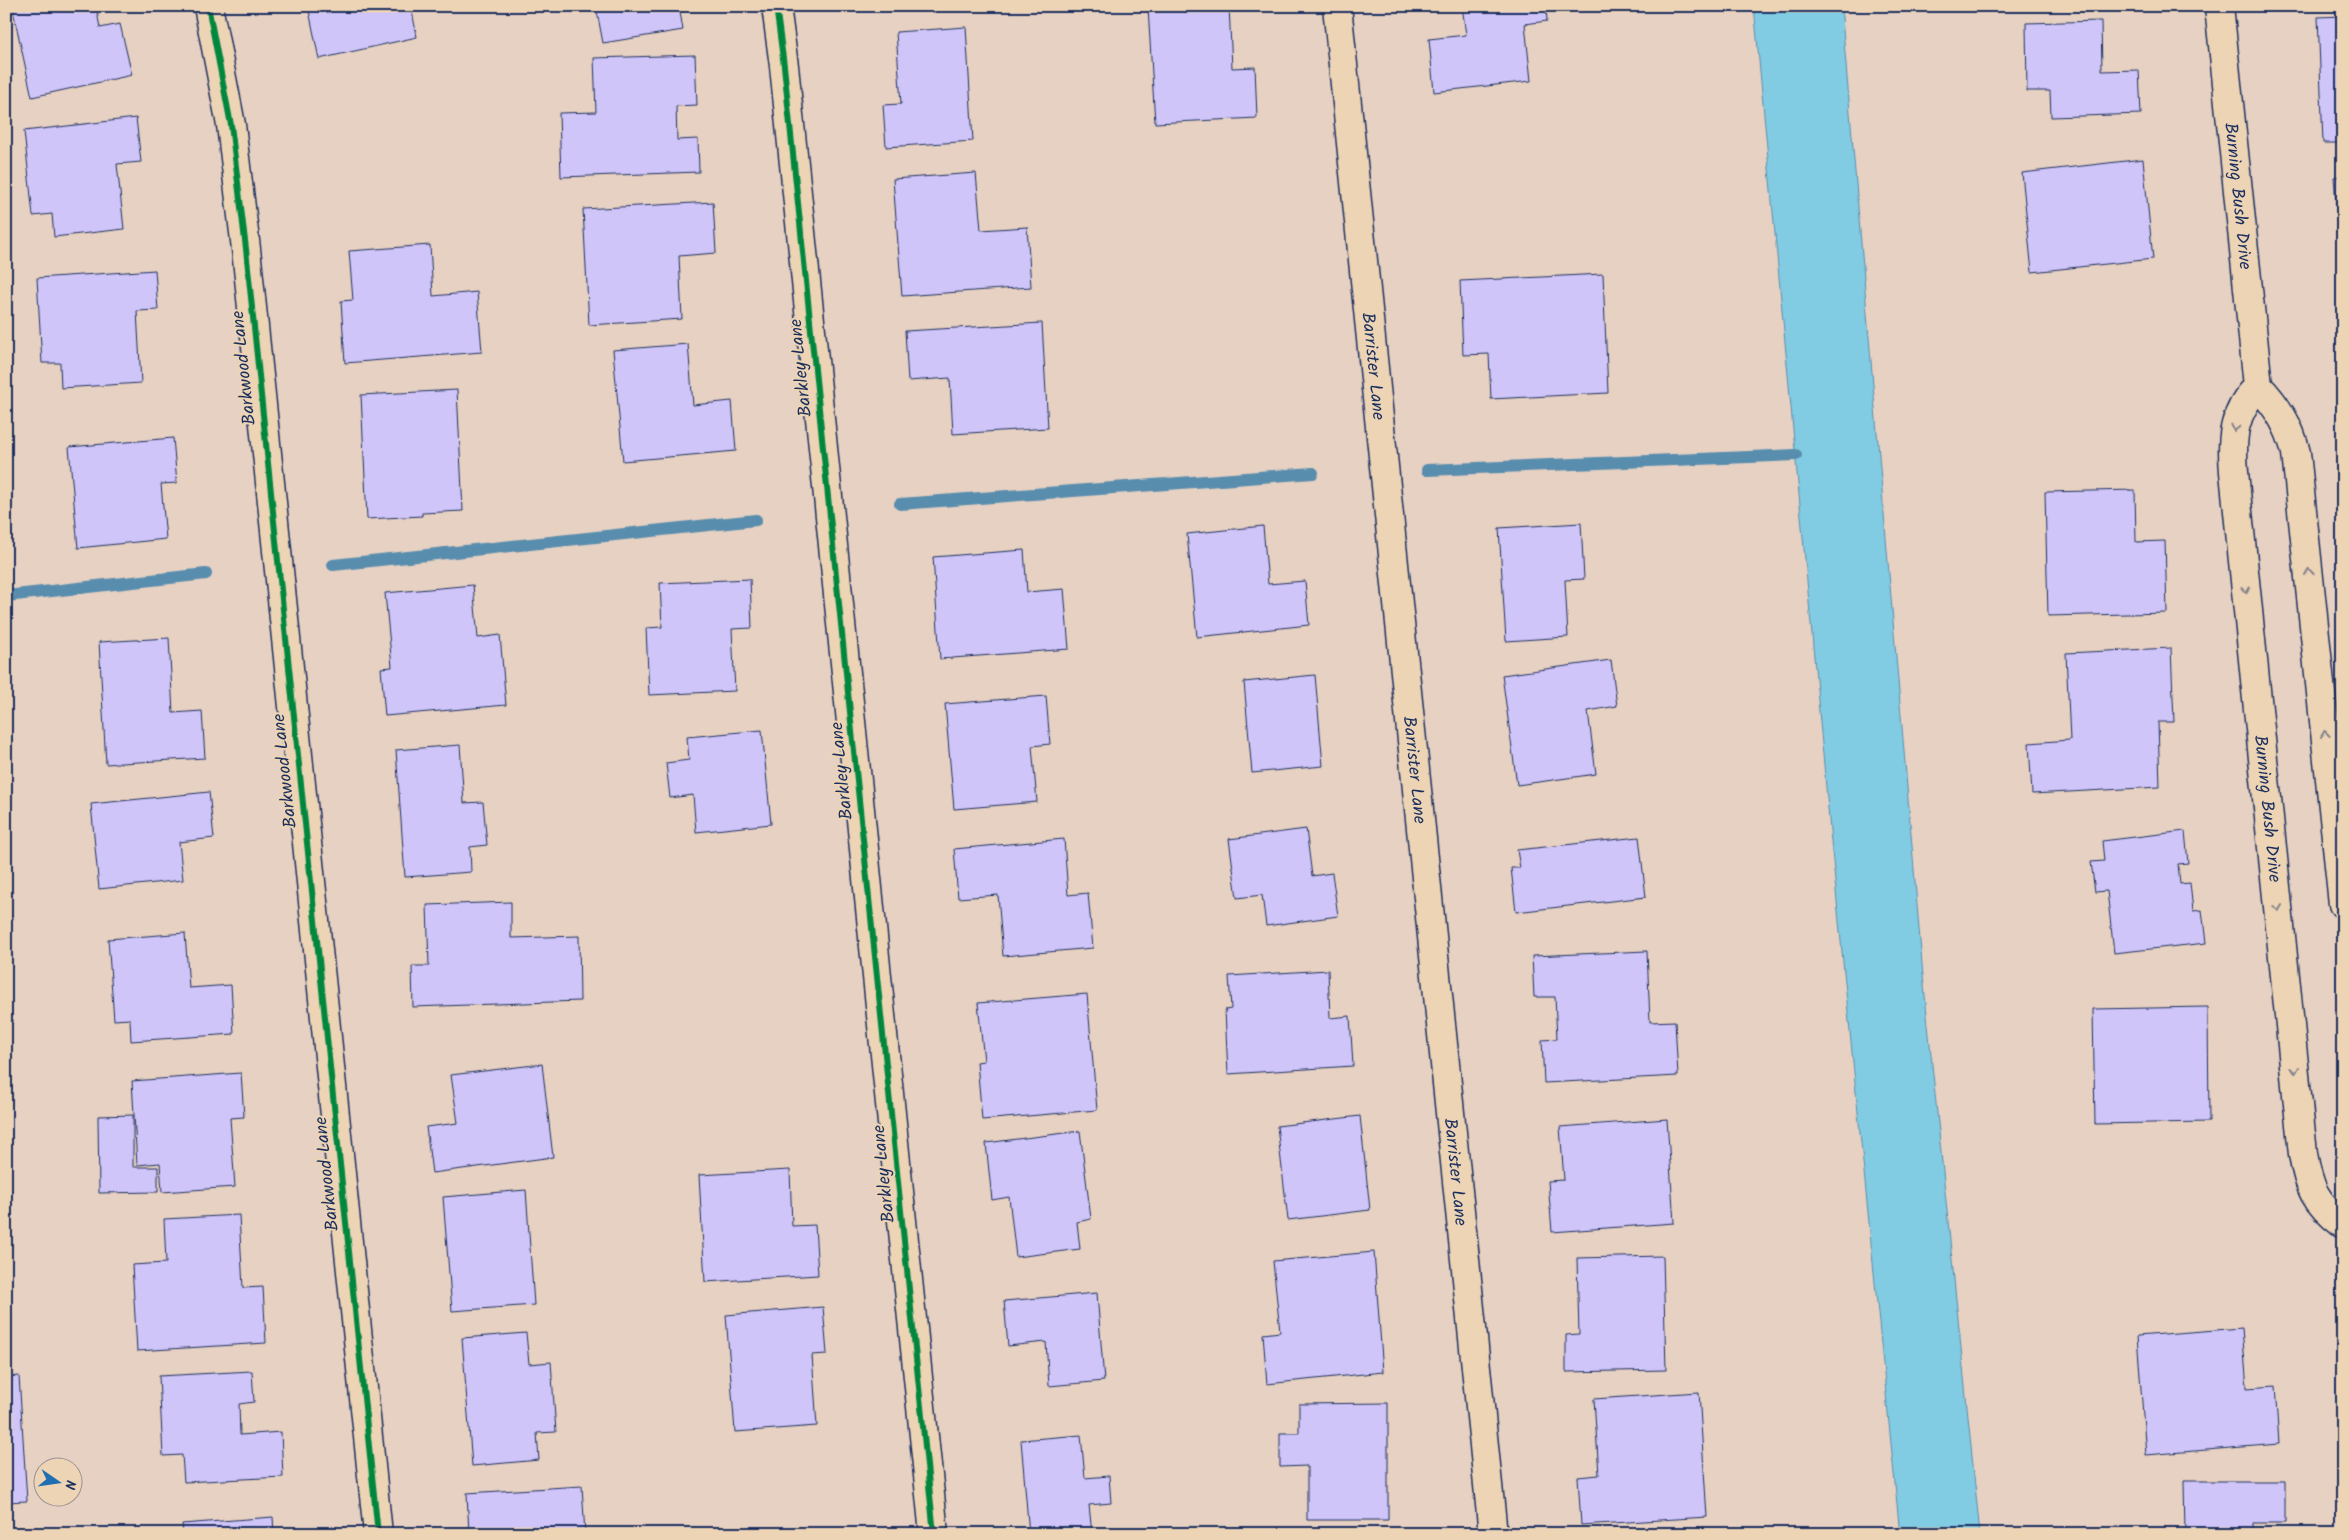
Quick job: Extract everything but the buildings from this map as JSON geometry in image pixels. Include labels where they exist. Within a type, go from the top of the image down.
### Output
[{"type":"street","name":"Barkwood Lane","points":[[208,6],[231,125],[246,249],[378,1534]]},
{"type":"street","name":"Barkley Lane","points":[[776,6],[784,66],[934,1534]]},
{"type":"street","name":"Barrister Lane","points":[[1337,6],[1493,1534]]},
{"type":"street","name":"Burning Bush Drive","points":[[2219,6],[2258,386],[2245,400],[2235,424],[2232,454],[2304,1154],[2309,1183],[2316,1199],[2325,1211],[2343,1224]]},
{"type":"street","points":[[2258,386],[2280,412],[2296,453],[2343,904]]},
{"type":"water","points":[[1754,6],[1841,6],[1923,976],[1980,1534],[1900,1534],[1831,841]]},
{"type":"waterway","points":[[1427,470],[1796,455]]},
{"type":"waterway","points":[[900,504],[1313,473]]},
{"type":"waterway","points":[[333,565],[756,520]]},
{"type":"waterway","points":[[6,596],[206,574]]},
{"type":"cycle path","points":[[208,6],[231,125],[246,249],[378,1534]]},
{"type":"cycle path","points":[[776,6],[784,66],[934,1534]]}]
